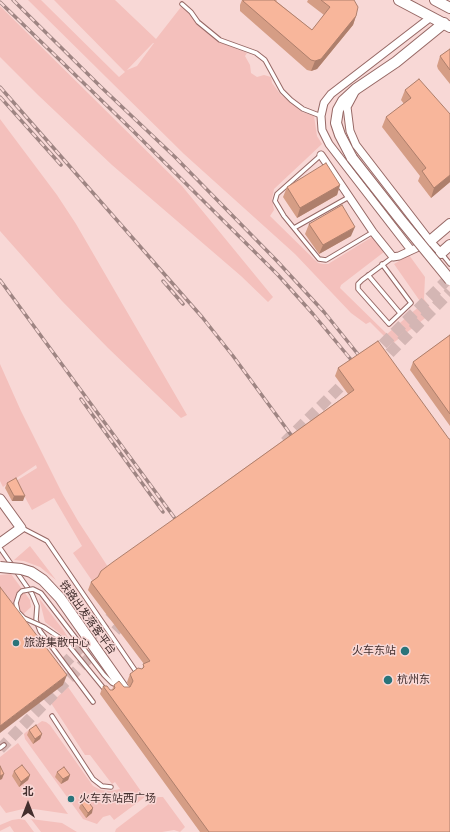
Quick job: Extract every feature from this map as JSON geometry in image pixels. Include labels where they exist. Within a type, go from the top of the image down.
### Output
[{"type":"main road","points":[[398,0],[447,25],[356,90],[343,101],[338,110],[336,123],[340,135],[352,158],[450,280]]},
{"type":"main road","points":[[435,0],[449,7]]},
{"type":"main road","points":[[430,242],[450,224]]},
{"type":"main road","points":[[441,253],[450,246]]},
{"type":"main road","name":"铁路出发落客平台","points":[[0,567],[21,569],[31,572],[43,580],[60,598],[124,689]]},
{"type":"street","points":[[411,250],[329,144],[322,130],[321,116],[324,103],[331,94],[431,17]]},
{"type":"street","points":[[356,90],[347,107],[350,131],[356,146],[430,242],[441,253]]},
{"type":"street","points":[[321,155],[373,232],[392,257],[399,256],[430,242]]},
{"type":"street","points":[[0,498],[21,528],[0,543]]},
{"type":"lane","points":[[182,4],[192,12],[198,22],[220,40],[256,53],[265,60],[282,91],[291,100],[303,108],[321,116]]},
{"type":"lane","points":[[321,155],[277,194],[275,200],[284,216],[319,259],[326,260],[373,232]]},
{"type":"lane","points":[[294,228],[349,197]]},
{"type":"lane","points":[[441,253],[450,264]]},
{"type":"lane","points":[[382,264],[411,303],[388,324],[358,289],[358,284],[368,275],[382,264],[392,257]]},
{"type":"lane","points":[[368,275],[400,313]]},
{"type":"lane","points":[[21,528],[47,541],[138,674]]},
{"type":"lane","points":[[0,548],[32,594],[37,606],[36,620],[40,631],[93,702]]},
{"type":"lane","points":[[109,695],[66,642],[44,627],[24,618],[18,612],[16,603],[19,594],[22,591],[33,589],[41,593],[112,684],[124,689]]},
{"type":"lane","points":[[48,651],[53,648]]},
{"type":"lane","points":[[52,716],[93,779],[102,786],[111,787]]},
{"type":"lane","points":[[0,748],[4,745]]},
{"type":"shaded area","points":[[28,0],[41,0],[119,77],[125,72],[54,0],[115,0],[156,39],[181,7],[189,13],[199,26],[219,42],[247,53],[245,56],[250,65],[251,73],[257,77],[264,75],[271,77],[272,83],[281,95],[302,112],[314,116],[317,136],[322,144],[274,189],[272,199],[274,210],[270,216],[318,263],[328,264],[372,237],[384,252],[341,285],[340,288],[387,334],[422,304],[394,264],[409,255],[425,277],[424,299],[433,312],[392,344],[370,322],[366,324],[351,313],[295,254],[184,154]],"holes":[[[154,43],[137,66],[127,70]]]},
{"type":"shaded area","points":[[0,6],[182,186],[273,297],[268,302],[241,276],[112,165],[0,57]]},
{"type":"shaded area","points":[[0,119],[57,195],[76,224],[187,415],[181,418],[108,348],[62,301],[0,231]]},
{"type":"shaded area","points":[[0,364],[21,411],[63,495],[110,570],[95,585],[73,553],[82,546],[54,498],[32,510],[16,481],[37,468],[36,465],[3,487],[0,481]]},
{"type":"shaded area","points":[[30,546],[56,580],[40,567],[24,561],[14,560]]},
{"type":"shaded area","points":[[11,574],[30,600],[31,607],[17,620],[0,596],[0,575]]},
{"type":"shaded area","points":[[39,598],[64,631],[71,642],[45,622]]},
{"type":"shaded area","points":[[68,687],[145,797],[114,820],[110,815],[103,817],[97,824],[83,819],[25,739],[24,734],[26,732],[42,721],[46,722],[50,725],[93,786],[101,790],[110,791],[120,789],[115,782],[112,784],[90,755],[85,755],[51,703]]},
{"type":"shaded area","points":[[18,743],[68,814],[34,809],[23,809],[6,813],[0,805],[0,757]]},
{"type":"shaded area","points":[[158,797],[163,797],[185,827],[180,832],[174,830],[162,832],[115,832],[116,829]]},
{"type":"shaded area","points":[[19,819],[25,820],[34,832],[14,832],[10,826],[0,831],[0,825]]},
{"type":"shaded area","points":[[31,819],[62,823],[77,832],[41,832]]},
{"type":"building","points":[[243,0],[274,0],[312,30],[330,7],[321,0],[354,0],[358,7],[356,16],[321,59],[315,61],[311,60]]},
{"type":"building","points":[[450,49],[450,70],[440,56]]},
{"type":"building","points":[[419,79],[450,114],[450,175],[434,188],[422,171],[426,168],[386,117],[411,98],[405,90]]},
{"type":"building","points":[[326,163],[340,185],[300,208],[287,187]]},
{"type":"building","points":[[342,205],[355,227],[323,245],[309,224]]},
{"type":"building","points":[[450,335],[450,414],[413,362]]},
{"type":"building","name":"杭州东","points":[[378,341],[450,439],[450,832],[209,832],[103,686],[107,686],[110,690],[113,690],[115,688],[114,685],[119,681],[124,687],[130,687],[133,681],[130,674],[138,668],[142,669],[144,667],[143,664],[150,661],[91,582],[98,577],[101,571],[113,562],[354,390],[338,368]]},
{"type":"building","points":[[16,478],[25,496],[14,496],[7,483]]},
{"type":"building","name":"旅游集散中心","points":[[0,587],[67,675],[0,726]]},
{"type":"building","points":[[36,725],[42,734],[35,739],[29,730]]},
{"type":"building","points":[[22,765],[30,775],[21,782],[14,771]]},
{"type":"building","points":[[0,766],[4,774],[0,776]]},
{"type":"building","points":[[64,767],[70,775],[63,779],[57,772]]},
{"type":"building","points":[[86,799],[93,808],[88,813],[81,803]]},
{"type":"tunnel","points":[[371,356],[450,277]]},
{"type":"tunnel","points":[[378,365],[450,292]]},
{"type":"tunnel","points":[[285,442],[352,375]]},
{"type":"tunnel","points":[[51,677],[119,609]]},
{"type":"tunnel","points":[[0,749],[127,619]]},
{"type":"railway","points":[[13,0],[101,87],[175,157],[277,261],[324,312],[365,363]]},
{"type":"railway","points":[[0,2],[278,275],[358,368]]},
{"type":"railway","points":[[0,87],[202,317],[233,356],[297,443]]},
{"type":"railway","points":[[0,97],[61,165]]},
{"type":"railway","points":[[0,280],[182,528]]},
{"type":"railway","points":[[163,281],[183,304]]},
{"type":"railway","points":[[81,399],[163,512]]},
{"type":"place","name":"旅游集散中心","points":[[16,643]]},
{"type":"place","name":"火车东站","points":[[405,651]]},
{"type":"place","name":"杭州东","points":[[388,680]]},
{"type":"place","name":"火车东站西广场","points":[[71,799]]}]
